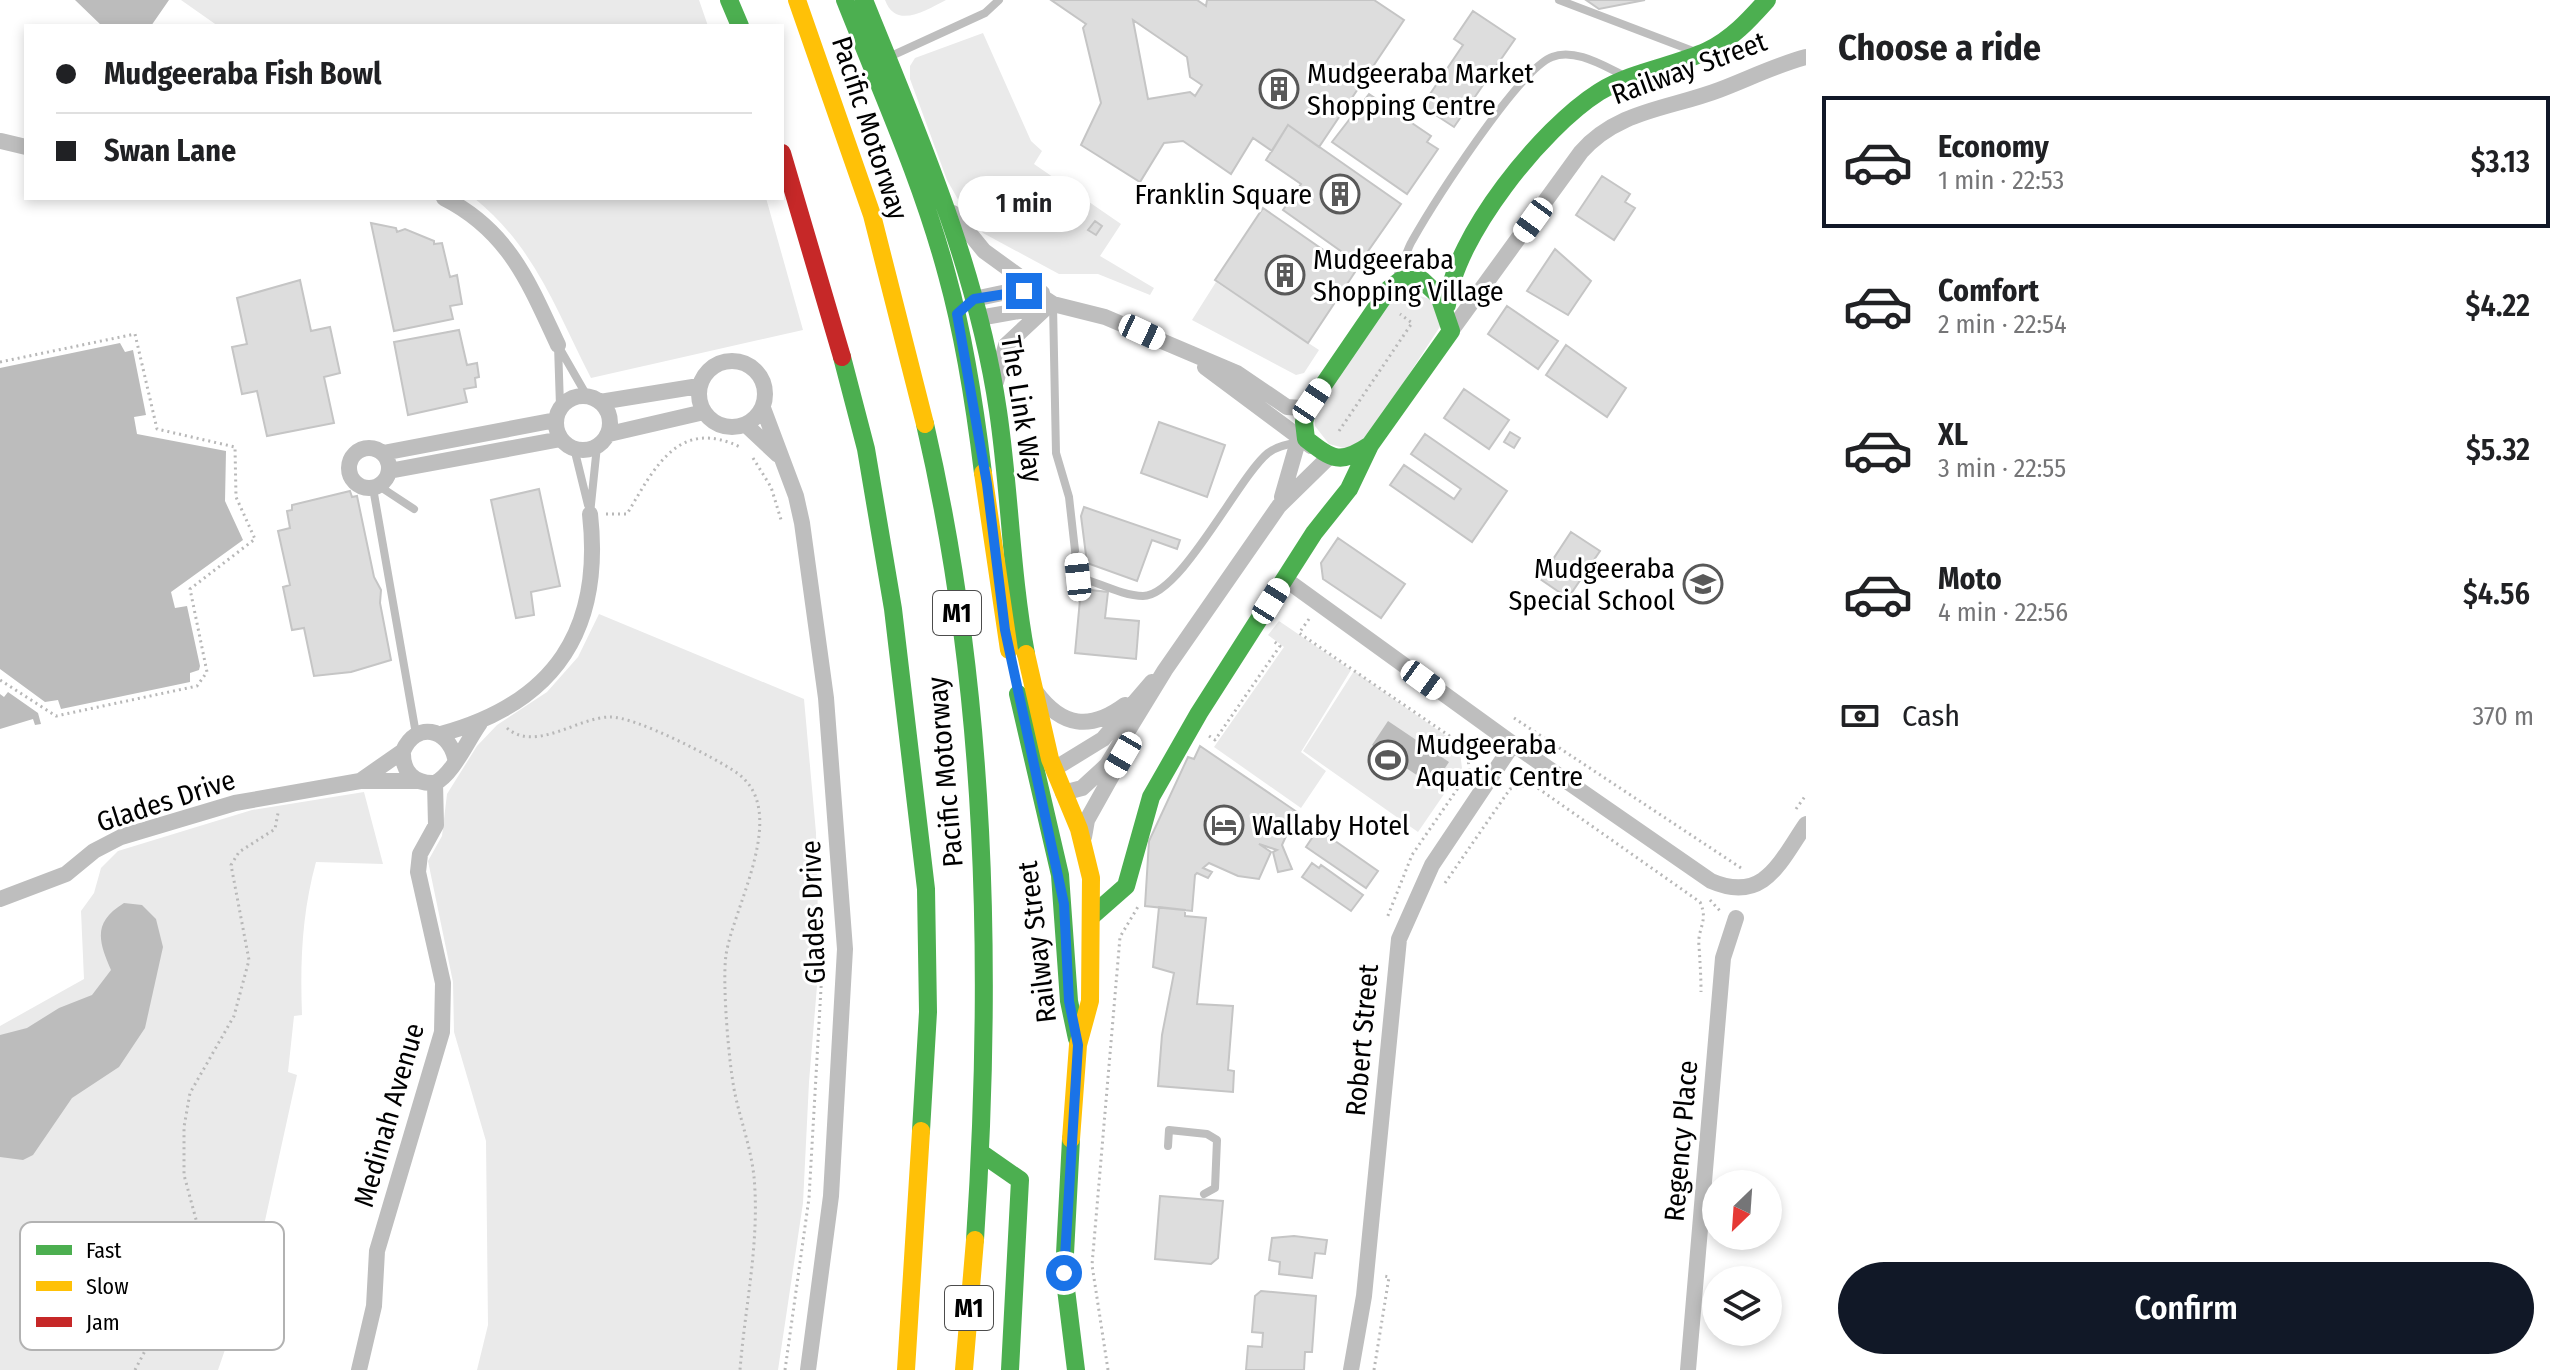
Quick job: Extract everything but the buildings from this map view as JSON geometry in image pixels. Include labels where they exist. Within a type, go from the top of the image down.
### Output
[{"type":"main road","points":[[729,0],[739,24]]},
{"type":"main road","name":"Pacific Motorway","points":[[797,0],[859,178],[904,337],[928,438],[959,625],[975,760],[983,888],[981,1153],[964,1370]]},
{"type":"main road","name":"Railway Street","points":[[845,0],[926,205],[957,314],[987,484],[1005,630],[1063,892],[1069,1001],[1078,1045]]},
{"type":"main road","name":"The Link Way","points":[[864,0],[944,198],[979,318],[995,389],[1021,625],[1032,684],[1063,793]]},
{"type":"main road","name":"Railway Street","points":[[1093,915],[1126,886],[1146,809],[1199,728],[1285,579],[1335,501],[1355,479],[1370,445],[1451,331],[1447,286],[1468,241],[1508,184],[1557,124],[1590,98],[1631,78],[1705,54],[1739,32],[1767,0]]},
{"type":"main road","points":[[868,58],[886,51]]},
{"type":"main road","name":"Pacific Motorway","points":[[784,159],[818,266],[866,449],[893,609],[920,828],[926,889],[928,1012],[906,1370]]},
{"type":"main road","name":"Railway Street","points":[[1308,410],[1397,284],[1432,268],[1468,241]]},
{"type":"main road","points":[[1397,284],[1433,287],[1447,305]]},
{"type":"main road","points":[[957,314],[974,299]]},
{"type":"main road","points":[[957,314],[979,318]]},
{"type":"main road","points":[[1308,410],[1305,436],[1315,449],[1335,501]]},
{"type":"main road","name":"Railway Street","points":[[1315,449],[1353,458],[1370,445]]},
{"type":"main road","points":[[1054,769],[1038,785],[1063,793]]},
{"type":"main road","name":"Railway Street","points":[[1063,793],[1084,845],[1093,915],[1090,1001],[1078,1045],[1064,1273],[1076,1370]]},
{"type":"main road","name":"M1","points":[[981,1153],[1020,1180],[1010,1370]]},
{"type":"main road","name":"M1","points":[[895,1370],[909,1345]]},
{"type":"street","name":"Railway Street","points":[[1451,331],[1593,139],[1640,112],[1740,82],[1806,57]]},
{"type":"street","points":[[0,130],[0,142],[24,147]]},
{"type":"street","points":[[944,198],[979,246],[1049,303]]},
{"type":"street","points":[[448,200],[465,209],[507,247],[558,345]]},
{"type":"street","points":[[974,299],[1024,291],[1049,303],[1105,317],[1237,373],[1287,407],[1308,410]]},
{"type":"street","points":[[979,318],[1049,303]]},
{"type":"street","points":[[995,389],[1006,345],[1049,303]]},
{"type":"street","points":[[1184,352],[1315,449]]},
{"type":"street","name":"Glades Drive","points":[[699,386],[706,373],[716,364],[730,360],[744,362],[764,381],[763,408],[796,496],[802,523],[826,698],[845,949],[831,1196],[808,1370]]},
{"type":"street","points":[[699,386],[699,399],[704,412],[603,440],[389,471],[376,487],[354,481],[350,461],[365,448],[383,453],[558,413],[593,399],[699,386]]},
{"type":"street","points":[[593,399],[609,415],[603,440]]},
{"type":"street","points":[[746,425],[763,408]]},
{"type":"street","name":"Glades Drive","points":[[704,412],[722,426],[746,425],[779,456]]},
{"type":"street","points":[[558,413],[568,443]]},
{"type":"street","name":"Railway Street","points":[[1084,845],[1087,820],[1165,670],[1315,449]]},
{"type":"street","name":"Railway Street","points":[[1279,506],[1315,449]]},
{"type":"street","points":[[383,453],[389,471]]},
{"type":"street","points":[[441,734],[480,723],[495,713],[541,680],[573,641],[591,593],[590,514]]},
{"type":"street","points":[[1285,579],[1513,744],[1711,881],[1738,890],[1755,886],[1770,874],[1798,821]]},
{"type":"street","name":"Railway Street","points":[[1032,684],[1059,717],[1086,722],[1114,713],[1165,670]]},
{"type":"street","name":"Railway Street","points":[[1054,769],[1103,739],[1151,683]]},
{"type":"street","name":"Railway Street","points":[[1063,793],[1080,789],[1104,769],[1144,709]]},
{"type":"street","points":[[435,783],[445,778],[480,723]]},
{"type":"street","points":[[416,734],[429,730],[441,734],[452,744],[455,758]]},
{"type":"street","name":"Glades Drive","points":[[360,781],[403,751],[416,734]]},
{"type":"street","name":"Robert Street","points":[[1351,1370],[1366,1275],[1399,939],[1432,865],[1513,744]]},
{"type":"street","points":[[403,751],[405,769],[417,781]]},
{"type":"street","name":"Glades Drive","points":[[0,899],[66,874],[94,851],[121,837],[275,794],[360,781],[435,783]]},
{"type":"street","name":"Medinah Avenue","points":[[359,1370],[374,1306],[377,1251],[442,1032],[443,983],[418,872],[420,854],[436,825],[435,783]]},
{"type":"street","name":"Regency Place","points":[[1688,1370],[1723,958],[1736,918]]},
{"type":"lane","points":[[886,51],[985,13],[999,0]]},
{"type":"lane","points":[[1559,0],[1705,54]]},
{"type":"lane","name":"Railway Street","points":[[1397,284],[1414,238],[1512,93],[1543,63],[1553,57],[1569,55],[1631,78]]},
{"type":"lane","points":[[1049,303],[1056,453],[1069,497],[1078,577],[1142,596],[1161,590],[1215,526],[1268,453],[1315,449]]},
{"type":"lane","points":[[558,345],[593,399]]},
{"type":"lane","points":[[558,345],[558,413]]},
{"type":"lane","points":[[590,514],[603,440]]},
{"type":"lane","points":[[568,443],[590,514]]},
{"type":"lane","points":[[376,487],[414,509]]},
{"type":"lane","points":[[376,487],[416,734]]},
{"type":"lane","points":[[1168,1146],[1169,1130],[1207,1134],[1217,1140],[1215,1188],[1204,1194]]},
{"type":"path","points":[[1339,431],[1412,323],[1400,313]]},
{"type":"path","points":[[0,362],[135,334],[157,429],[235,447],[236,497],[255,539],[190,589],[207,672],[197,686],[56,716],[0,680]]},
{"type":"path","points":[[590,514],[627,514],[649,474],[663,457],[686,441],[703,436],[724,439],[742,448],[761,466],[782,524]]},
{"type":"path","points":[[1299,611],[1309,618],[1299,633],[1454,739],[1468,753],[1469,772],[1412,855],[1386,921]]},
{"type":"path","points":[[1199,728],[1215,740],[1280,646],[1265,635]]},
{"type":"path","points":[[495,713],[510,732],[528,738],[576,723],[621,718],[667,736],[735,771],[751,788],[759,813],[759,835],[730,934],[725,977],[734,1090],[754,1177],[754,1233],[740,1370]]},
{"type":"path","points":[[1514,718],[1734,865],[1751,867]]},
{"type":"path","points":[[1441,889],[1510,789],[1532,784],[1700,902],[1705,916],[1698,943],[1702,961],[1701,993]]},
{"type":"path","points":[[199,1222],[183,1167],[187,1106],[195,1082],[234,1016],[249,960],[231,865],[239,852],[275,829],[278,821],[275,794]]},
{"type":"path","points":[[1798,821],[1806,795]]},
{"type":"path","points":[[1108,1370],[1092,1265],[1120,937],[1141,894]]},
{"type":"path","points":[[785,1370],[809,1198],[825,926]]},
{"type":"path","points":[[1366,1275],[1389,1277],[1374,1370]]},
{"type":"path","points":[[135,1370],[145,1350]]},
{"type":"shaded area","points":[[75,0],[169,0],[152,24],[100,24]]},
{"type":"shaded area","points":[[181,0],[699,0],[707,24],[215,24]]},
{"type":"shaded area","points":[[885,0],[946,0],[904,16],[890,9]]},
{"type":"shaded area","points":[[983,33],[1031,141],[1042,151],[1034,164],[1121,224],[1100,256],[1154,288],[1150,295],[1098,274],[1059,274],[983,233],[964,210],[947,180],[910,79],[910,66],[915,58]]},
{"type":"shaded area","points":[[476,200],[767,200],[803,330],[591,378],[529,259],[495,217]]},
{"type":"shaded area","points":[[1216,282],[1319,350],[1304,373],[1296,375],[1192,320]]},
{"type":"shaded area","points":[[1404,291],[1430,299],[1441,325],[1367,439],[1348,449],[1329,444],[1315,426],[1315,412],[1388,304]]},
{"type":"shaded area","points":[[120,343],[125,352],[133,350],[146,415],[134,417],[137,434],[226,451],[225,501],[243,540],[171,592],[175,608],[187,606],[200,666],[199,670],[190,673],[190,682],[61,709],[58,700],[45,702],[0,669],[0,368]]},
{"type":"shaded area","points":[[599,614],[804,699],[816,833],[819,962],[803,1203],[778,1370],[477,1370],[488,1325],[486,1141],[454,1032],[453,982],[428,861],[442,836],[447,794],[477,746],[497,725],[547,692],[578,657]]},
{"type":"shaded area","points":[[1279,621],[1351,670],[1301,752],[1326,771],[1301,808],[1214,747],[1284,647],[1268,635]]},
{"type":"shaded area","name":"Mudgeeraba Aquatic Centre","points":[[1354,671],[1459,745],[1462,768],[1418,832],[1303,751]]},
{"type":"shaded area","points":[[8,692],[38,713],[41,724],[35,725],[33,719],[0,729],[0,694],[4,697]]},
{"type":"shaded area","points":[[1388,721],[1449,762],[1433,786],[1372,745]]},
{"type":"shaded area","points":[[364,792],[383,864],[316,862],[303,938],[302,1015],[294,1016],[288,1072],[297,1075],[265,1222],[20,1222],[20,1350],[225,1350],[218,1370],[0,1370],[0,1026],[84,979],[81,911],[94,893],[101,868],[118,851],[252,810]]},
{"type":"shaded area","points":[[124,903],[142,905],[156,919],[163,947],[145,1028],[119,1067],[72,1098],[33,1155],[23,1160],[0,1157],[0,1035],[27,1028],[59,1008],[92,995],[111,970],[101,941],[103,925],[107,917]]},
{"type":"traffic: fast","points":[[729,0],[739,24]]},
{"type":"traffic: fast","points":[[845,0],[900,136],[937,240],[964,349],[983,473]]},
{"type":"traffic: fast","points":[[864,0],[943,202],[976,305],[998,411],[1026,654]]},
{"type":"traffic: fast","points":[[1447,305],[1453,278],[1483,217],[1504,186],[1552,131],[1576,109],[1612,85],[1716,46],[1740,28],[1767,0]]},
{"type":"traffic: fast","points":[[1093,915],[1126,886],[1151,797],[1199,713],[1314,533],[1349,489],[1370,445],[1451,331],[1439,296],[1422,280],[1401,280],[1389,289],[1309,406],[1304,422],[1306,439],[1323,452],[1344,457],[1370,445]]},
{"type":"traffic: fast","points":[[842,357],[866,449],[893,609],[926,889],[928,1012],[921,1131]]},
{"type":"traffic: fast","points":[[925,424],[946,525],[962,626],[980,830],[984,1035],[975,1240]]},
{"type":"traffic: fast","points":[[1018,694],[1060,875],[1069,1001],[1077,1039]]},
{"type":"traffic: fast","points":[[1071,1139],[1064,1273],[1076,1370]]},
{"type":"traffic: fast","points":[[981,1153],[1020,1180],[1010,1370]]},
{"type":"traffic: slow","points":[[797,0],[872,215],[925,424]]},
{"type":"traffic: slow","points":[[983,473],[1009,650]]},
{"type":"traffic: slow","points":[[1026,654],[1050,759],[1079,829],[1091,878],[1090,1001],[1078,1045],[1071,1139]]},
{"type":"traffic: slow","points":[[906,1370],[921,1131]]},
{"type":"traffic: slow","points":[[964,1370],[975,1240]]},
{"type":"traffic: jam","points":[[784,160],[842,357]]},
{"type":"place","name":"Mudgeeraba Market Shopping Centre","points":[[1279,89]]},
{"type":"place","name":"Franklin Square","points":[[1340,194]]},
{"type":"place","name":"Mudgeeraba Shopping Village","points":[[1285,275]]},
{"type":"place","name":"Mudgeeraba Special School","points":[[1703,584]]},
{"type":"place","name":"Mudgeeraba Aquatic Centre","points":[[1388,760]]},
{"type":"place","name":"Wallaby Hotel","points":[[1224,825]]},
{"type":"route","points":[[1024,291],[974,299],[957,314],[987,484],[996,577],[1005,630],[1056,854],[1064,904],[1069,1001],[1078,1045],[1064,1273]]}]
